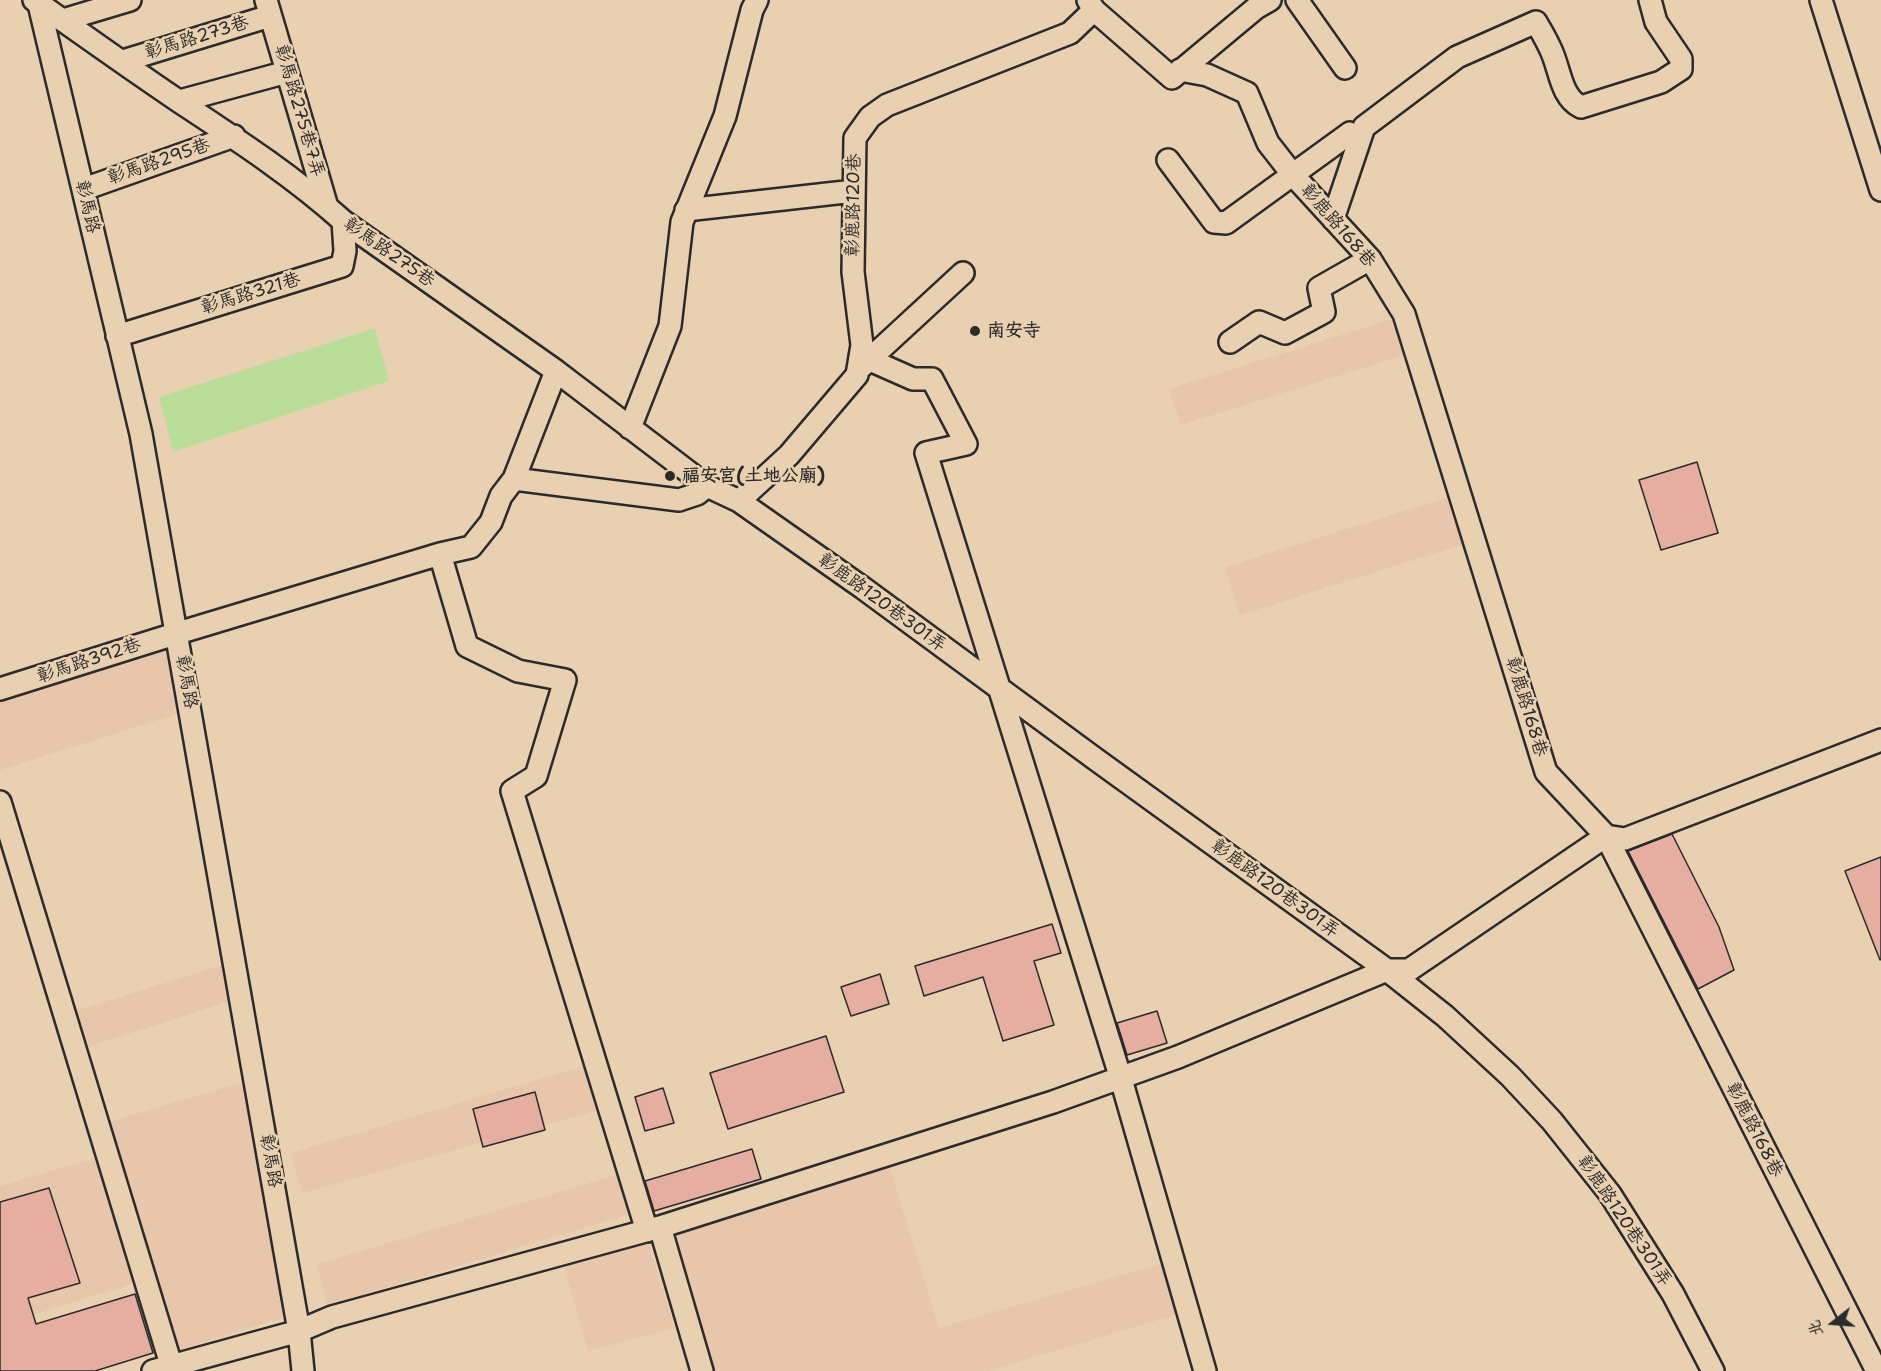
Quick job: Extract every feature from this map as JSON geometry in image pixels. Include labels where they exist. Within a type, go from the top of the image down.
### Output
[{"type":"street","points":[[63,20],[130,0]]},
{"type":"street","points":[[630,428],[670,326],[682,222],[725,116],[752,10],[757,0]]},
{"type":"street","points":[[1297,0],[1345,68]]},
{"type":"street","points":[[1333,219],[1364,127],[1457,57],[1536,22],[1551,49],[1564,87],[1573,103],[1581,107],[1661,82],[1681,69],[1681,59],[1656,22],[1650,0]]},
{"type":"street","points":[[1821,0],[1881,190]]},
{"type":"street","name":"彰馬路275巷","points":[[37,1],[234,136],[335,214],[556,371],[707,486],[740,501]]},
{"type":"street","name":"彰馬路","points":[[37,1],[141,434],[178,633],[299,1331],[303,1371]]},
{"type":"street","points":[[1176,74],[1260,3]]},
{"type":"street","name":"彰鹿路120巷","points":[[740,501],[789,455],[864,365],[853,273],[855,138],[870,117],[887,105],[1070,33],[1091,5],[1176,74]]},
{"type":"street","name":"彰馬路273巷","points":[[123,61],[268,8]]},
{"type":"street","name":"彰馬路275巷7弄","points":[[268,8],[335,214]]},
{"type":"street","points":[[180,101],[287,72]]},
{"type":"street","name":"彰鹿路168巷","points":[[1176,74],[1207,75],[1246,93],[1268,143],[1293,175],[1370,259],[1404,314],[1546,772],[1606,836],[1877,1371]]},
{"type":"street","points":[[1168,160],[1214,222],[1226,223],[1350,134]]},
{"type":"street","name":"彰馬路295巷","points":[[84,189],[234,136]]},
{"type":"street","points":[[686,210],[854,191]]},
{"type":"street","name":"彰馬路321巷","points":[[117,336],[342,266],[345,251],[335,214]]},
{"type":"street","points":[[1230,342],[1259,322],[1285,333],[1324,312],[1319,288],[1370,259]]},
{"type":"street","points":[[864,365],[963,273]]},
{"type":"street","points":[[864,365],[914,378],[932,379],[966,444],[926,453],[1120,1079],[1205,1371]]},
{"type":"street","name":"彰馬路392巷","points":[[0,689],[440,554],[471,547],[491,522],[501,496],[514,479],[556,371]]},
{"type":"street","points":[[514,479],[679,501],[697,494],[707,486]]},
{"type":"street","name":"彰鹿路120巷301弄","points":[[740,501],[1387,970],[1445,1016],[1510,1076],[1552,1121],[1610,1194],[1673,1294],[1713,1371]]},
{"type":"street","points":[[440,554],[467,646],[518,671],[565,680],[536,776],[512,790],[702,1371]]},
{"type":"street","points":[[0,802],[166,1369],[299,1331],[332,1317],[654,1229],[1120,1079],[1387,970],[1409,970],[1606,836],[1625,838],[1881,740]]},
{"type":"shaded area","points":[[1395,318],[1408,354],[1181,425],[1169,389]]},
{"type":"shaded area","points":[[1452,496],[1467,543],[1240,615],[1225,567]]},
{"type":"shaded area","points":[[175,633],[190,710],[0,770],[0,689]]},
{"type":"shaded area","points":[[235,961],[243,997],[81,1049],[69,1013]]},
{"type":"shaded area","points":[[593,1063],[606,1108],[302,1193],[291,1153]]},
{"type":"shaded area","points":[[260,1077],[297,1313],[176,1351],[105,1123]]},
{"type":"shaded area","points":[[102,1156],[141,1281],[0,1325],[0,1186]]},
{"type":"shaded area","points":[[886,1156],[939,1328],[1170,1261],[1185,1312],[988,1371],[713,1371],[670,1222]]},
{"type":"shaded area","points":[[623,1173],[634,1213],[327,1305],[317,1264]]},
{"type":"shaded area","points":[[646,1236],[675,1328],[588,1351],[562,1260]]},
{"type":"green space","points":[[375,328],[389,381],[173,452],[159,397]]},
{"type":"building","points":[[1697,462],[1718,533],[1661,550],[1639,480]]},
{"type":"building","points":[[1672,834],[1719,927],[1734,970],[1698,989],[1628,851]]},
{"type":"building","points":[[1881,857],[1881,959],[1880,960],[1845,871]]},
{"type":"building","points":[[1052,924],[1061,953],[1034,961],[1054,1025],[1003,1041],[983,977],[924,996],[915,966]]},
{"type":"building","points":[[880,974],[889,1004],[851,1016],[841,987]]},
{"type":"building","points":[[1157,1011],[1167,1043],[1127,1055],[1117,1023]]},
{"type":"building","points":[[826,1036],[844,1092],[728,1129],[710,1073]]},
{"type":"building","points":[[663,1088],[674,1123],[645,1131],[635,1097]]},
{"type":"building","points":[[535,1092],[545,1130],[483,1147],[473,1109]]},
{"type":"building","points":[[752,1149],[761,1179],[654,1211],[645,1181]]},
{"type":"building","points":[[49,1188],[80,1283],[28,1298],[36,1324],[135,1294],[153,1353],[95,1371],[0,1371],[0,1202]]},
{"type":"place","name":"南安寺","points":[[975,331]]},
{"type":"place","name":"福安宮(土地公廟)","points":[[670,476]]}]
